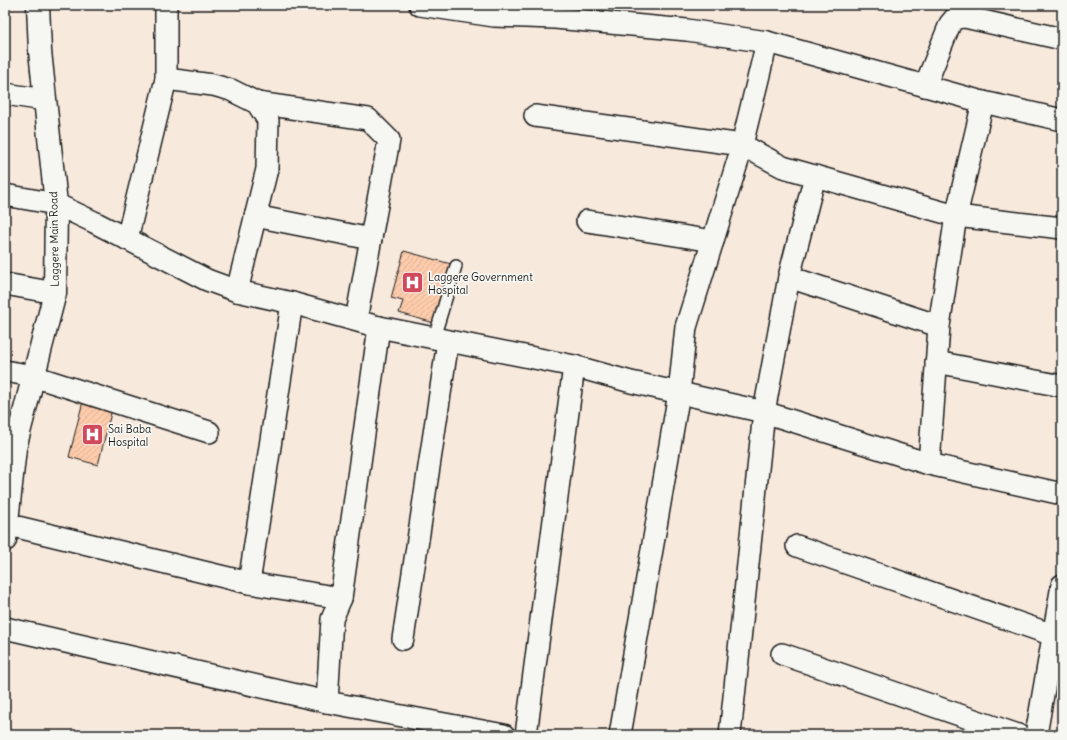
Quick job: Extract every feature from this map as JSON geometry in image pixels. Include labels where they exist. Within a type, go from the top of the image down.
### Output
[{"type":"street","name":"Laggere Main Road","points":[[6,530],[10,447],[33,376],[55,293],[56,204],[40,52],[38,5]]},
{"type":"street","points":[[127,239],[166,79],[166,5]]},
{"type":"street","points":[[420,5],[687,30],[767,42],[983,102],[1062,120]]},
{"type":"street","points":[[925,86],[950,24],[955,18],[965,17],[1062,39]]},
{"type":"street","points":[[620,735],[679,393],[686,327],[742,145],[767,42]]},
{"type":"street","points":[[166,79],[213,85],[231,90],[257,103],[368,119],[389,140],[356,320]]},
{"type":"street","points":[[5,94],[45,100]]},
{"type":"street","points":[[929,464],[939,326],[956,216],[983,102]]},
{"type":"street","points":[[237,291],[266,169],[268,120],[257,103]]},
{"type":"street","points":[[535,116],[742,145],[783,167],[956,216],[1062,228]]},
{"type":"street","points":[[730,735],[764,412],[789,277],[814,176]]},
{"type":"street","points":[[5,195],[56,204],[207,280],[237,291],[292,303],[379,327],[574,366],[679,393],[764,412],[929,464],[1062,494]]},
{"type":"street","points":[[255,216],[371,239]]},
{"type":"street","points":[[587,221],[713,241]]},
{"type":"street","points":[[789,277],[939,326]]},
{"type":"street","points":[[5,284],[55,293]]},
{"type":"street","points":[[250,583],[292,303]]},
{"type":"street","points":[[327,702],[332,619],[341,598],[379,327]]},
{"type":"street","points":[[403,639],[441,339]]},
{"type":"street","points":[[936,362],[1062,386]]},
{"type":"street","points":[[526,735],[574,366]]},
{"type":"street","points":[[5,371],[33,376],[210,432]]},
{"type":"street","points":[[6,530],[250,583],[341,598]]},
{"type":"street","points":[[797,546],[1053,635]]},
{"type":"street","points":[[1036,735],[1062,585]]},
{"type":"street","points":[[5,628],[327,702],[504,735]]},
{"type":"street","points":[[782,654],[1018,735]]},
{"type":"lane","points":[[441,339],[456,266]]},
{"type":"building","points":[[404,251],[451,264],[434,323],[399,313],[403,301],[391,298]]},
{"type":"building","points":[[84,397],[113,405],[98,465],[69,457]]},
{"type":"place","name":"Laggere Government Hospital","points":[[412,283]]},
{"type":"place","name":"Sai Baba Hospital","points":[[93,435]]}]
